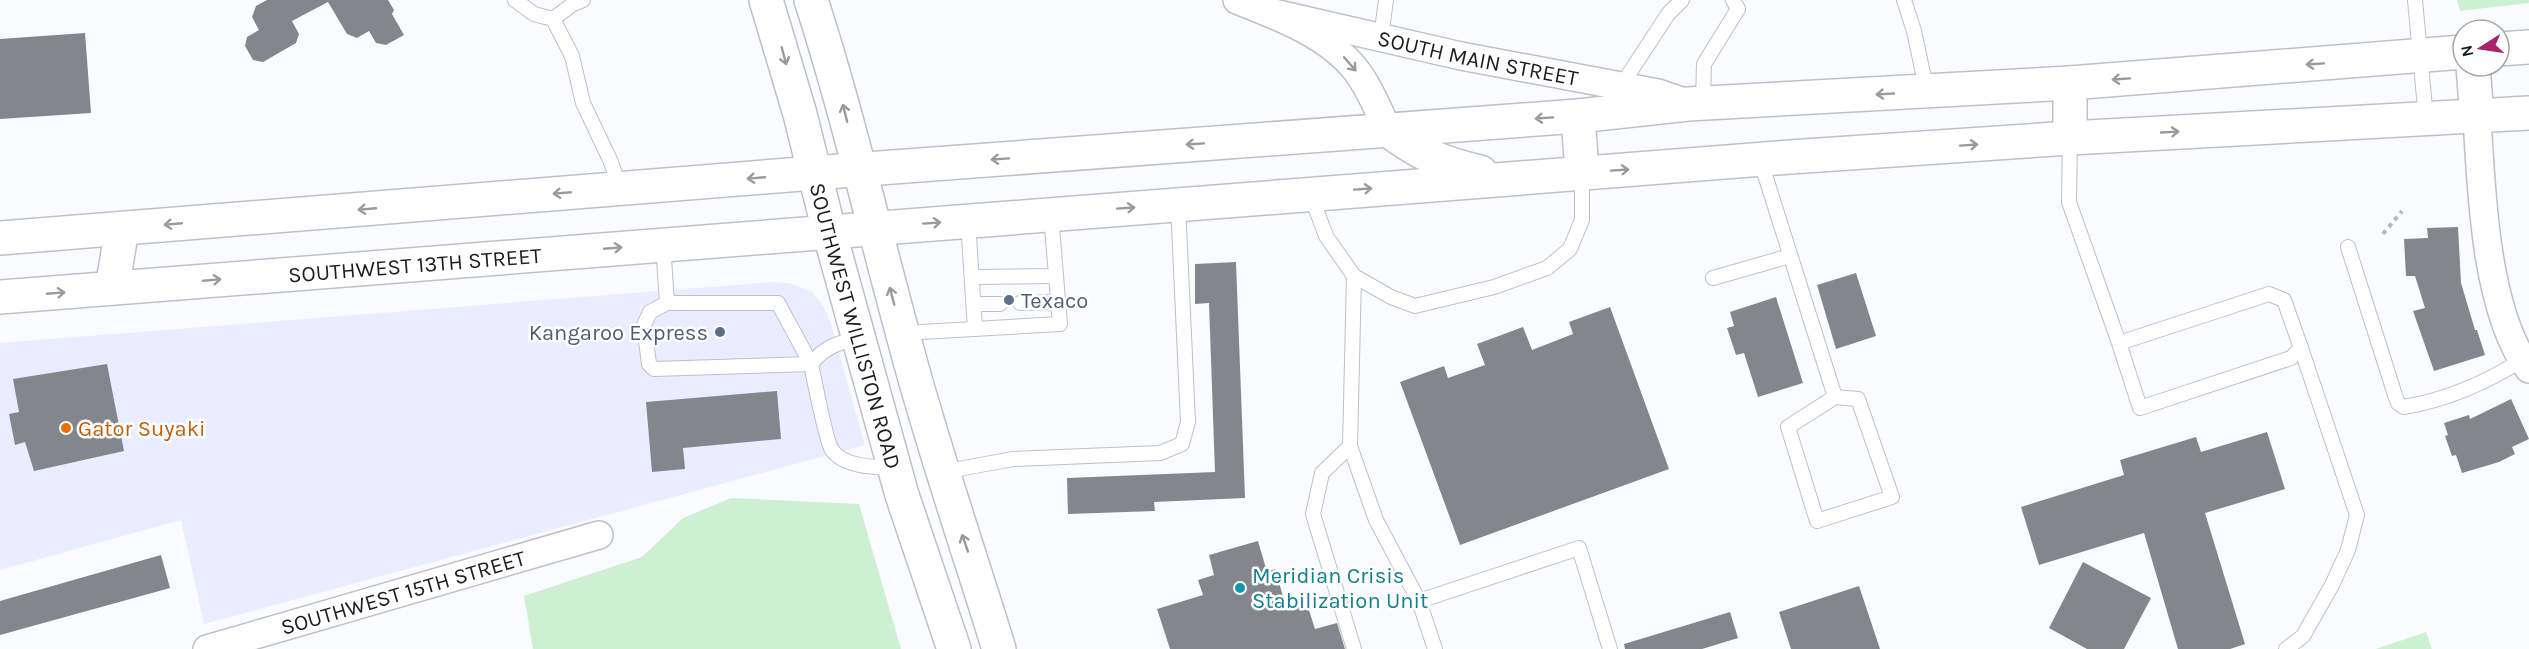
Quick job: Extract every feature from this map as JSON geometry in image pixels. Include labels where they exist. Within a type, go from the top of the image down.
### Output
[{"type":"main road","name":"SOUTHWEST WILLISTON ROAD","points":[[766,0],[783,54],[829,231],[895,468],[954,649]]},
{"type":"main road","name":"SOUTHWEST WILLISTON ROAD","points":[[811,0],[842,102],[874,228],[942,472],[999,649]]},
{"type":"main road","points":[[2511,48],[2529,47]]},
{"type":"main road","points":[[0,238],[814,173],[1578,116],[1695,104],[2070,83],[2451,53]]},
{"type":"main road","points":[[2474,78],[2477,117]]},
{"type":"main road","points":[[2070,83],[2070,138]]},
{"type":"main road","name":"SOUTHWEST 13TH STREET","points":[[0,297],[1760,159],[2070,138],[2529,113]]},
{"type":"main road","points":[[1578,116],[1582,172]]},
{"type":"main road","points":[[1388,130],[1416,151],[1448,164],[1506,178]]},
{"type":"main road","points":[[112,288],[122,229]]},
{"type":"street","name":"SOUTH MAIN STREET","points":[[1237,0],[1265,11],[1318,38],[1341,53],[1356,70],[1388,130]]},
{"type":"street","name":"SOUTH MAIN STREET","points":[[1265,11],[1461,56],[1658,93],[1695,104]]},
{"type":"street","points":[[2477,117],[2483,216],[2506,322],[2526,364]]},
{"type":"street","name":"SOUTHWEST 15TH STREET","points":[[207,649],[599,535]]},
{"type":"lane","points":[[515,0],[534,14],[553,20],[572,56],[583,104],[611,162],[620,189]]},
{"type":"lane","points":[[553,20],[573,4],[583,0]]},
{"type":"lane","points":[[1381,38],[1386,0]]},
{"type":"lane","points":[[1621,86],[1668,14],[1682,0]]},
{"type":"lane","points":[[1695,104],[1704,64],[1738,9],[1733,0]]},
{"type":"lane","points":[[1904,0],[1914,31],[1927,92]]},
{"type":"lane","points":[[2415,0],[2426,119]]},
{"type":"lane","points":[[2070,138],[2069,202],[2120,343],[2140,408],[2290,358],[2301,348]]},
{"type":"lane","points":[[1760,159],[1835,397]]},
{"type":"lane","points":[[1310,193],[1326,236],[1354,276],[1391,297],[1415,306],[1494,286],[1547,268],[1570,249],[1582,220],[1582,172]]},
{"type":"lane","points":[[942,472],[1013,459],[1160,453],[1182,444],[1188,422],[1178,204]]},
{"type":"lane","points":[[903,333],[1060,324],[1051,214]]},
{"type":"lane","points":[[968,221],[975,329]]},
{"type":"lane","points":[[663,244],[667,303]]},
{"type":"lane","points":[[2348,247],[2395,395],[2398,403],[2404,407],[2466,389],[2526,364]]},
{"type":"lane","points":[[1713,279],[1790,256]]},
{"type":"lane","points":[[972,277],[1056,276]]},
{"type":"lane","points":[[1354,276],[1350,446],[1376,520],[1419,601],[1435,649]]},
{"type":"lane","points":[[2120,343],[2269,294],[2284,300],[2357,515],[2348,550],[2332,585],[2303,636],[2286,649]]},
{"type":"lane","points":[[1020,303],[1058,302]]},
{"type":"lane","points":[[811,364],[654,369],[649,364],[644,325],[650,312],[667,303],[778,303],[811,364],[831,450],[845,460],[870,466],[895,468]]},
{"type":"lane","points":[[974,304],[1000,304]]},
{"type":"lane","points":[[811,364],[819,353],[835,344],[858,338]]},
{"type":"lane","points":[[1835,397],[1858,399],[1892,498],[1817,521],[1788,427],[1835,397]]},
{"type":"lane","points":[[1350,446],[1322,472],[1313,514],[1354,649]]},
{"type":"lane","points":[[1419,601],[1579,548],[1610,649]]},
{"type":"path","points":[[2383,234],[2402,211]]},
{"type":"shaded area","points":[[772,282],[789,283],[811,291],[824,307],[831,324],[865,445],[204,624],[181,520],[0,570],[0,343]]},
{"type":"green space","points":[[2457,0],[2529,0],[2529,3],[2460,11]]},
{"type":"green space","points":[[731,498],[859,504],[901,649],[533,649],[524,596],[642,557],[683,518]]},
{"type":"green space","points":[[2426,632],[2432,649],[2376,649]]},
{"type":"building","points":[[267,0],[388,0],[394,10],[392,14],[404,35],[386,45],[376,43],[369,31],[357,38],[347,34],[328,2],[292,21],[299,34],[296,43],[263,62],[253,60],[245,46],[247,37],[259,30],[252,17],[256,6]]},
{"type":"building","points":[[85,33],[91,113],[0,119],[0,39]]},
{"type":"building","points":[[2458,227],[2461,283],[2485,355],[2434,371],[2413,311],[2425,308],[2415,276],[2406,276],[2404,239],[2428,238],[2427,228]]},
{"type":"building","points":[[1236,262],[1245,498],[1154,502],[1155,511],[1068,514],[1067,478],[1215,472],[1209,303],[1195,304],[1195,264]]},
{"type":"building","points":[[1856,273],[1876,336],[1836,349],[1817,285]]},
{"type":"building","points":[[1776,297],[1803,383],[1758,397],[1744,353],[1736,355],[1727,328],[1734,326],[1730,312]]},
{"type":"building","points":[[1610,307],[1669,469],[1460,545],[1400,382],[1444,366],[1448,378],[1485,365],[1477,344],[1523,327],[1532,350],[1573,334],[1569,322]]},
{"type":"building","name":"Gator Suyaki","points":[[107,364],[124,451],[34,471],[25,442],[15,445],[9,414],[19,412],[13,379]]},
{"type":"building","points":[[777,391],[781,439],[683,448],[685,469],[652,472],[646,402]]},
{"type":"building","points":[[2511,399],[2529,439],[2512,447],[2515,454],[2499,462],[2462,473],[2456,455],[2452,456],[2445,436],[2448,435],[2444,423],[2469,415],[2470,419]]},
{"type":"building","points":[[2267,432],[2285,489],[2205,513],[2245,644],[2230,649],[2178,649],[2144,533],[2039,565],[2021,507],[2124,475],[2120,460],[2196,437],[2201,452]]},
{"type":"building","name":"Meridian Crisis Stabilization Unit","points":[[1258,541],[1267,572],[1275,569],[1287,610],[1307,604],[1315,629],[1337,623],[1345,649],[1170,649],[1157,609],[1203,595],[1198,580],[1214,575],[1209,555]]},
{"type":"building","points":[[161,555],[170,588],[0,635],[0,601]]},
{"type":"building","points":[[2083,562],[2151,598],[2124,649],[2087,649],[2049,628]]},
{"type":"building","points":[[1859,586],[1880,649],[1791,649],[1779,612]]},
{"type":"building","points":[[1730,612],[1738,638],[1702,649],[1625,649],[1624,644]]},
{"type":"place","name":"Texaco","points":[[1009,300]]},
{"type":"place","name":"Kangaroo Express","points":[[720,332]]},
{"type":"place","name":"Gator Suyaki","points":[[66,428]]},
{"type":"place","name":"Meridian Crisis Stabilization Unit","points":[[1240,588]]}]
